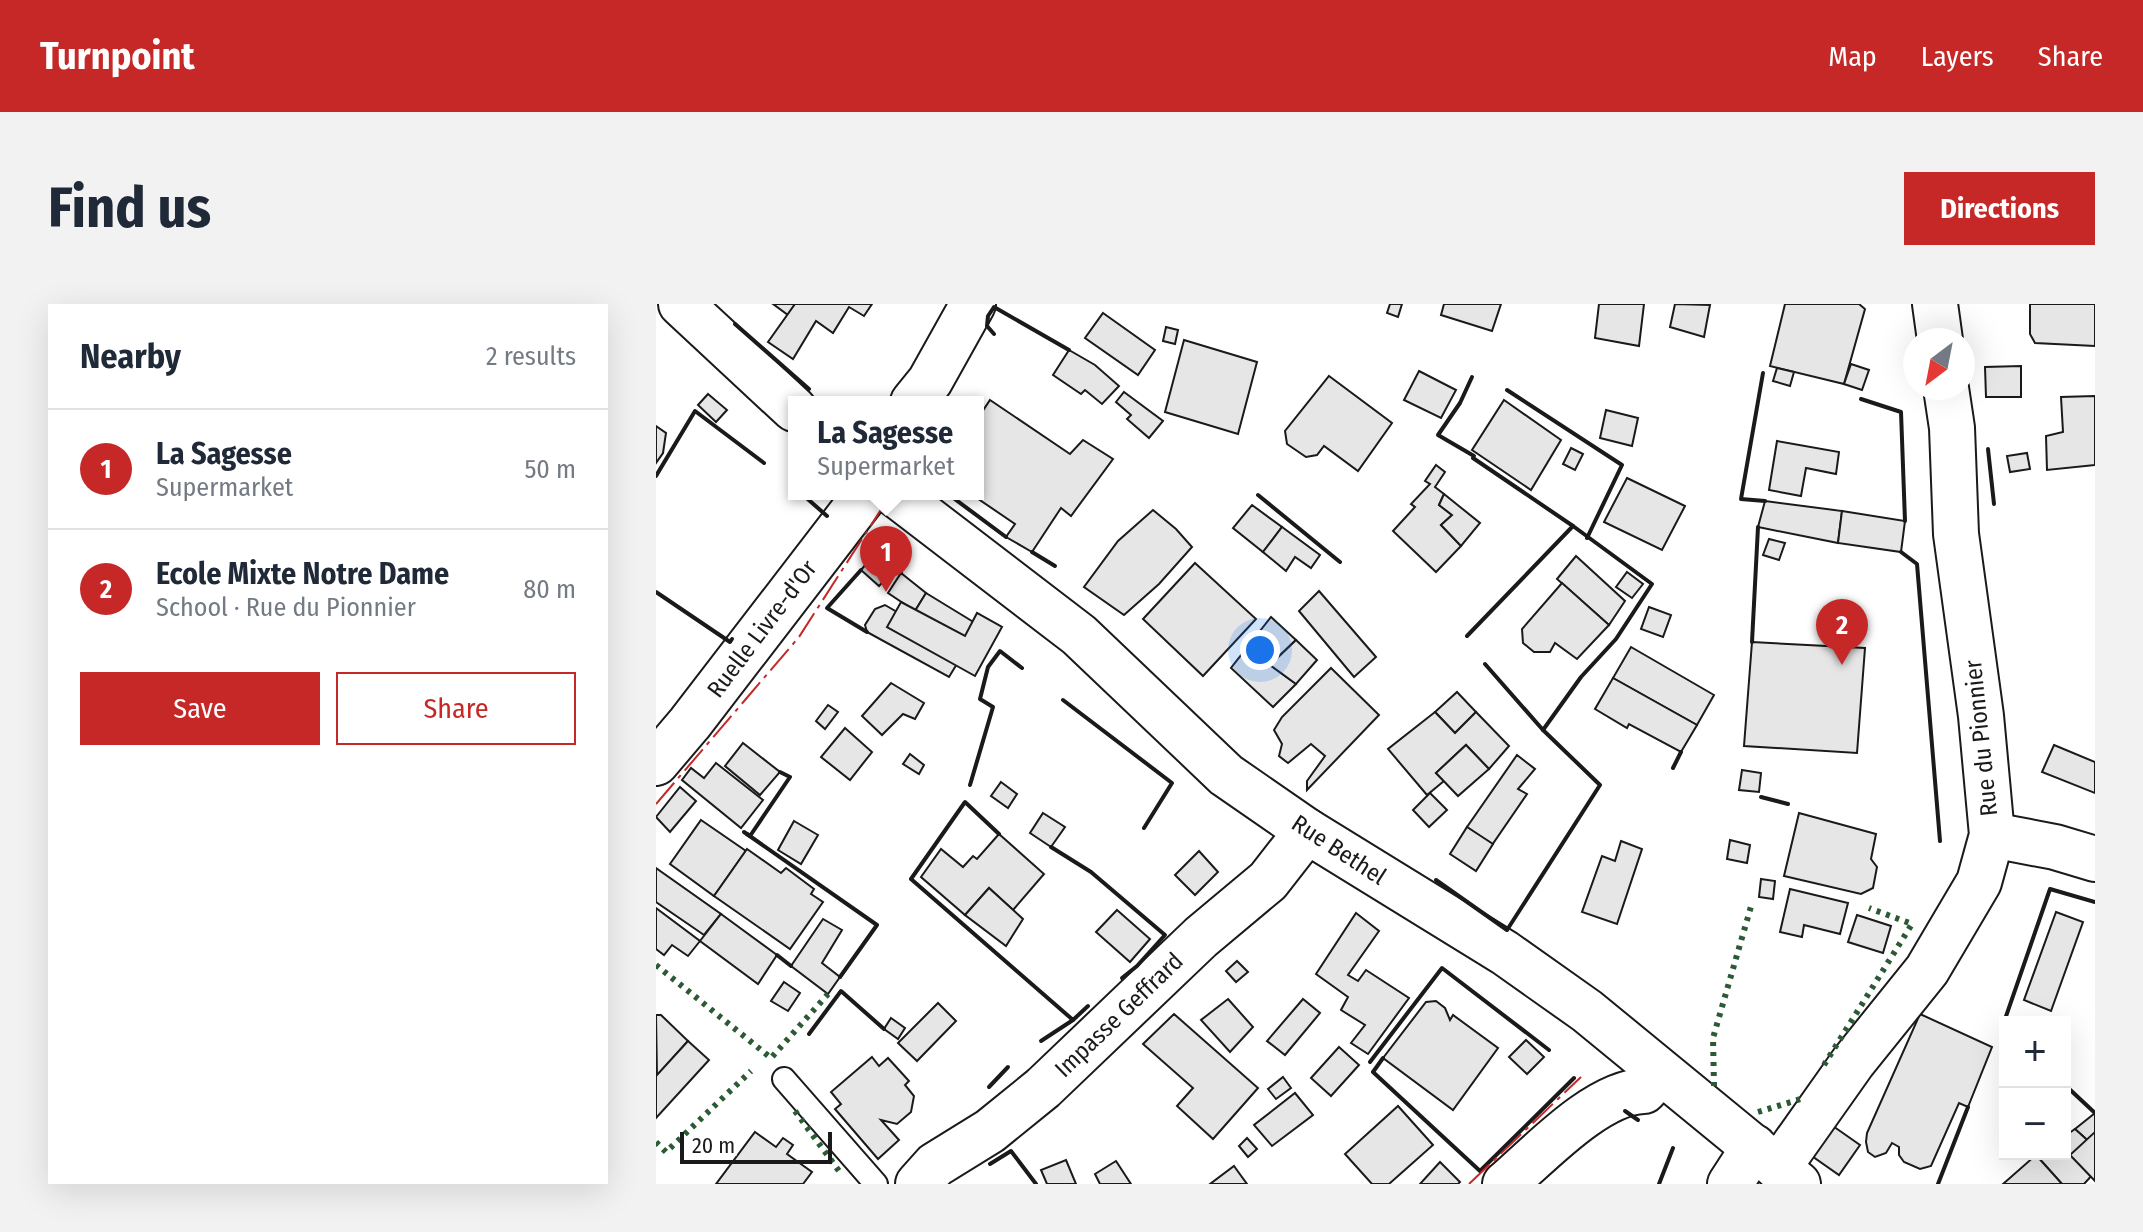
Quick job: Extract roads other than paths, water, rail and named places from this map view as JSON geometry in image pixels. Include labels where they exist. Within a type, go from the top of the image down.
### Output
[{"type":"street","points":[[681,304],[788,403]]},
{"type":"street","points":[[918,396],[930,381],[973,304]]},
{"type":"street","points":[[1935,304],[1938,328]]},
{"type":"street","name":"Rue du Pionnier","points":[[1730,1184],[1777,1166],[1853,1062],[1927,970],[1979,882],[1992,835],[1981,716],[1956,534],[1952,428],[1948,400]]},
{"type":"street","name":"Ruelle Livre-d'Or","points":[[656,763],[861,500]]},
{"type":"street","name":"Rue Bethel","points":[[903,500],[1079,635],[1226,775],[1307,831],[1505,953],[1587,1011],[1777,1166]]},
{"type":"street","name":"Impasse Geffrard","points":[[918,1184],[935,1165],[990,1131],[1043,1088],[1201,937],[1268,881],[1307,831]]},
{"type":"street","points":[[1992,835],[2055,847],[2095,859]]},
{"type":"street","points":[[1505,1184],[1593,1109],[1629,1091],[1644,1091],[1661,1073]]},
{"type":"lane","points":[[784,1079],[876,1184]]},
{"type":"place","name":"La Sagesse","points":[[886,592]]},
{"type":"place","name":"Ecole Mixte Notre Dame","points":[[1842,665]]}]
